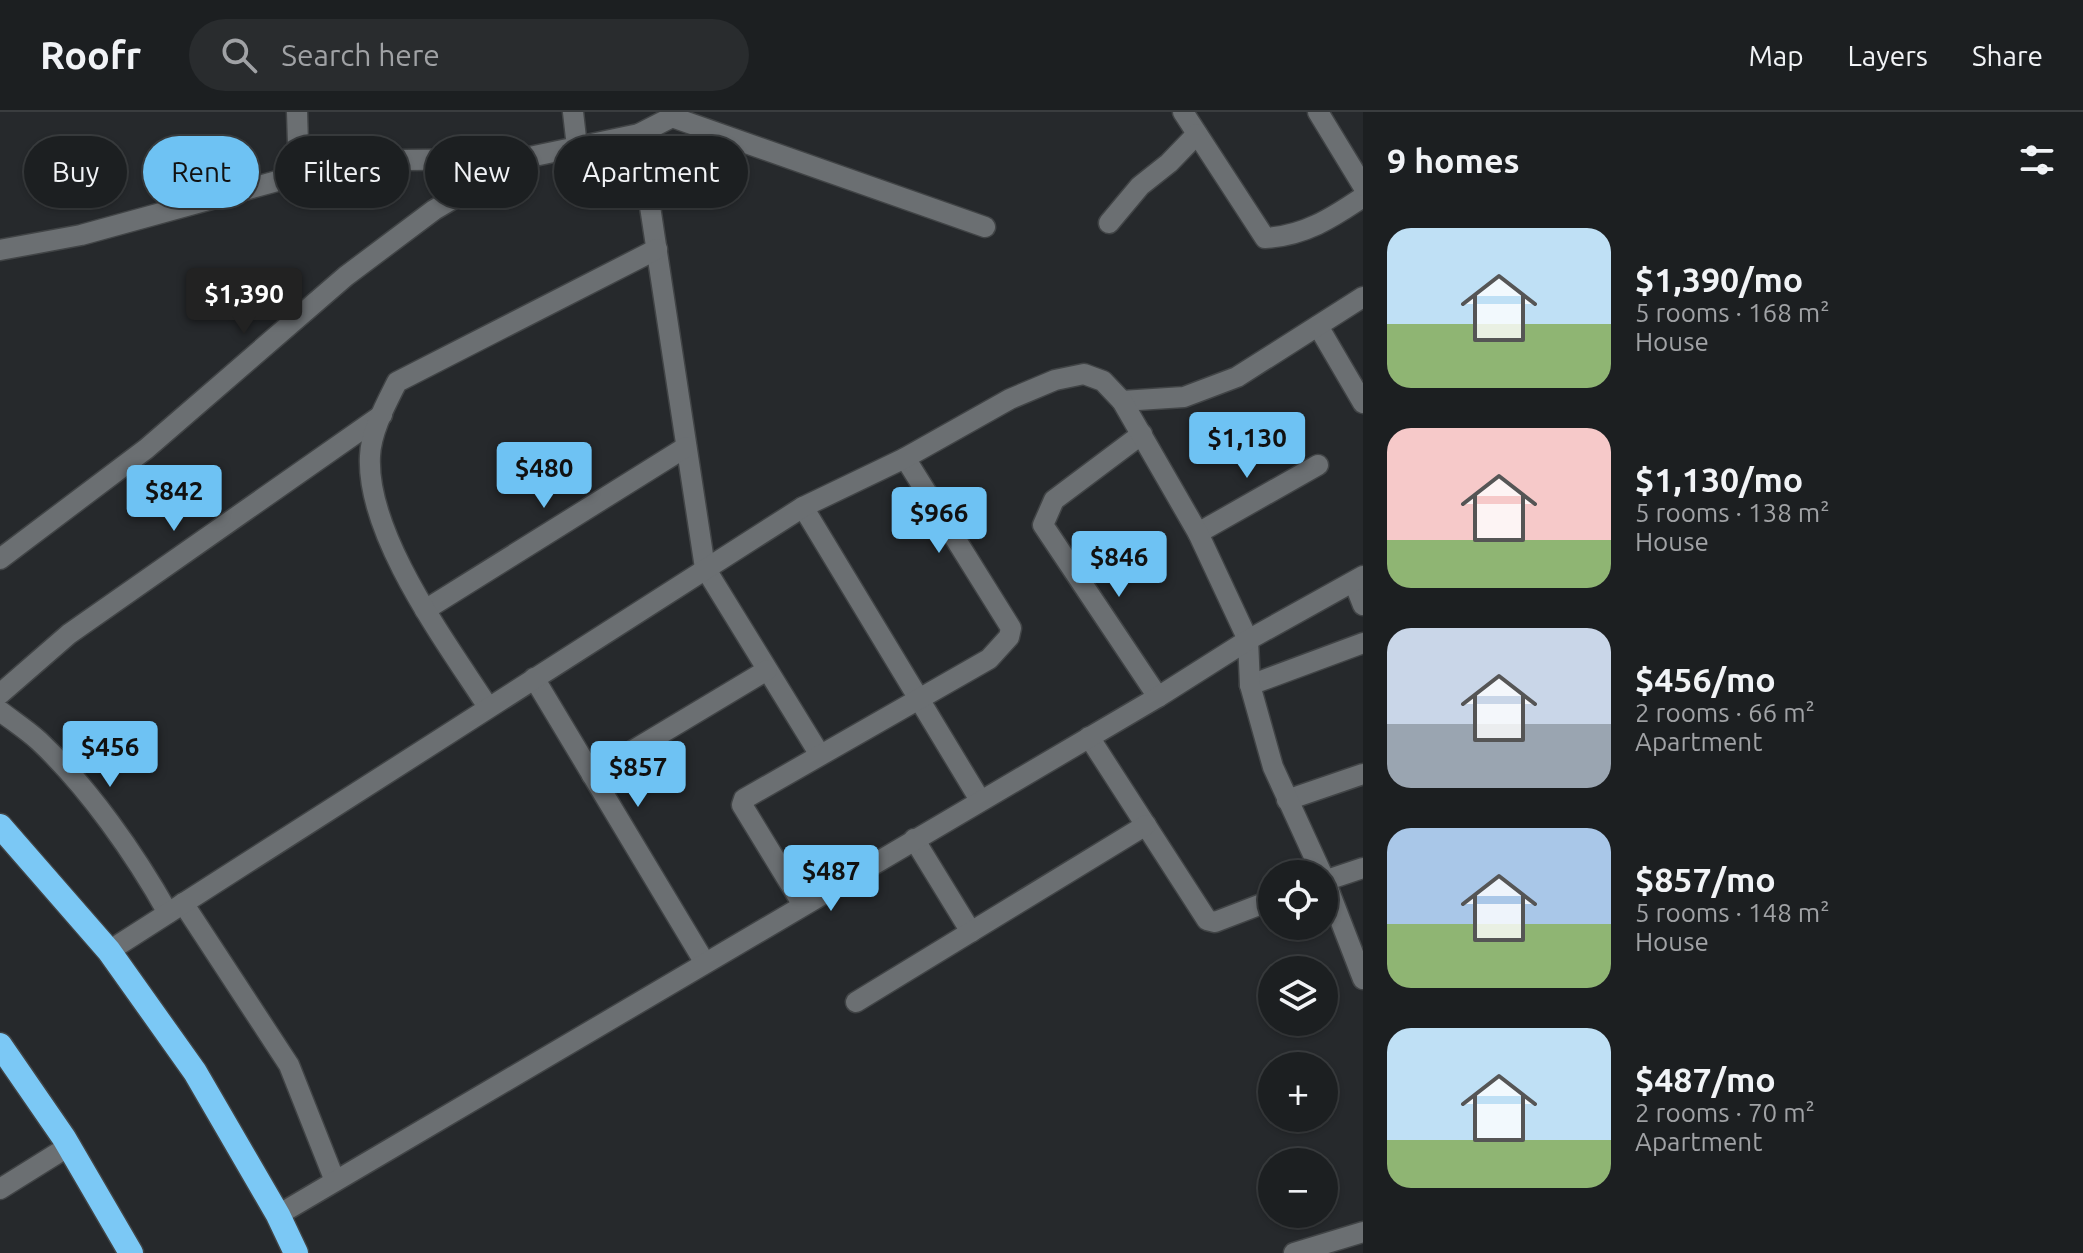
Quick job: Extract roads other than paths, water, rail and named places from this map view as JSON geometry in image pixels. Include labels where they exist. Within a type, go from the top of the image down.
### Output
[{"type":"highway","points":[[0,826],[109,951],[195,1072],[278,1215],[296,1253]]},
{"type":"highway","points":[[0,1045],[69,1146],[131,1253]]},
{"type":"street","points":[[297,112],[298,136]]},
{"type":"street","points":[[573,112],[576,136]]},
{"type":"street","points":[[1183,112],[1265,238],[1281,237],[1321,225],[1363,197]]},
{"type":"street","points":[[1318,112],[1363,186]]},
{"type":"street","points":[[629,136],[674,115],[985,227]]},
{"type":"street","points":[[639,134],[705,568],[820,755]]},
{"type":"street","points":[[1109,223],[1140,186],[1169,163],[1197,134]]},
{"type":"street","points":[[0,250],[81,235],[275,182]]},
{"type":"street","points":[[0,559],[146,449],[346,276],[437,208]]},
{"type":"street","points":[[488,707],[425,610],[380,522],[371,491],[370,453],[382,415],[397,382],[657,249]]},
{"type":"street","points":[[1122,401],[1184,397],[1223,382],[1248,370],[1363,297]]},
{"type":"street","points":[[1318,326],[1363,403]]},
{"type":"street","points":[[109,951],[803,507],[905,458],[1010,399],[1055,380],[1084,374],[1103,381],[1122,401],[1198,533],[1248,640],[1250,685],[1273,767],[1315,860]]},
{"type":"street","points":[[0,694],[69,634],[382,415]]},
{"type":"street","points":[[1142,434],[1054,500],[1043,525],[1158,697]]},
{"type":"street","points":[[425,610],[686,447]]},
{"type":"street","points":[[803,905],[742,805],[744,799],[989,659],[1009,637],[1011,628],[905,458]]},
{"type":"street","points":[[1198,533],[1318,465]]},
{"type":"street","points":[[803,507],[980,800]]},
{"type":"street","points":[[278,1215],[1158,697],[1248,640],[1358,579],[1363,605]]},
{"type":"street","points":[[1250,685],[1363,643]]},
{"type":"street","points":[[592,775],[767,670]]},
{"type":"street","points":[[534,678],[705,963]]},
{"type":"street","points":[[0,711],[39,741],[90,799],[175,908],[289,1065],[335,1181]]},
{"type":"street","points":[[1089,737],[1207,920],[1215,922],[1258,905]]},
{"type":"street","points":[[1287,800],[1363,774]]},
{"type":"street","points":[[856,1002],[1146,825]]},
{"type":"street","points":[[914,839],[971,932]]},
{"type":"street","points":[[1338,874],[1363,868]]},
{"type":"street","points":[[1338,914],[1363,979]]},
{"type":"street","points":[[0,1189],[69,1146]]},
{"type":"street","points":[[1294,1253],[1363,1232]]}]
